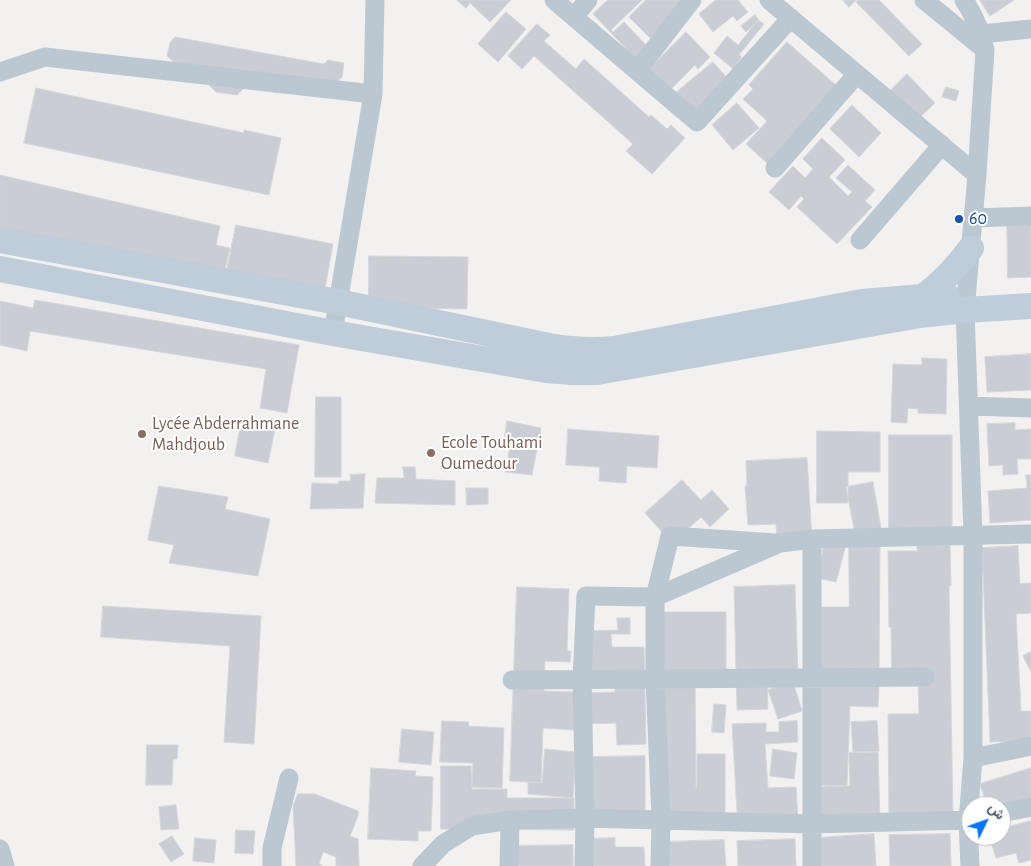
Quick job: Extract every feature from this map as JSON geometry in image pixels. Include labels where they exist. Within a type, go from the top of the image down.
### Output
[{"type":"street","points":[[333,332],[374,94],[375,0]]},
{"type":"street","points":[[554,0],[697,122],[791,18]]},
{"type":"street","points":[[574,17],[588,0]]},
{"type":"street","points":[[637,71],[692,0]]},
{"type":"street","points":[[769,0],[977,175]]},
{"type":"street","points":[[924,0],[983,42]]},
{"type":"street","points":[[964,0],[970,8],[983,42],[977,175],[966,303],[973,535],[973,758],[971,796]]},
{"type":"street","points":[[983,42],[1031,29]]},
{"type":"street","points":[[0,72],[45,57],[374,94]]},
{"type":"street","points":[[775,168],[857,74]]},
{"type":"street","points":[[860,240],[942,145]]},
{"type":"street","points":[[974,218],[1031,216]]},
{"type":"street","points":[[0,240],[338,302],[578,351],[596,351],[624,347],[862,302],[923,297],[966,303],[1031,306]]},
{"type":"street","points":[[923,297],[950,275],[971,248]]},
{"type":"street","points":[[0,269],[333,332],[546,370],[572,372],[597,372],[920,315],[966,303]]},
{"type":"street","points":[[969,406],[1031,408]]},
{"type":"street","points":[[660,866],[661,819],[655,679],[655,597],[670,536],[780,543],[812,538],[1031,534]]},
{"type":"street","points":[[812,538],[812,866]]},
{"type":"street","points":[[584,866],[585,818],[582,679],[586,596],[655,597],[780,543]]},
{"type":"street","points":[[512,680],[926,677]]},
{"type":"street","points":[[973,758],[1031,746]]},
{"type":"street","points":[[272,866],[272,848],[289,778]]},
{"type":"street","points":[[1011,811],[1031,806]]},
{"type":"street","points":[[428,863],[443,844],[472,826],[510,820],[585,818],[661,819],[812,824],[961,821]]},
{"type":"street","points":[[510,820],[510,866]]},
{"type":"street","points":[[970,846],[970,866]]},
{"type":"street","points":[[0,849],[5,866]]},
{"type":"building","points":[[457,0],[511,0],[490,22],[470,3],[466,8]]},
{"type":"building","points":[[608,0],[642,0],[611,30],[613,32],[624,22],[648,47],[636,59],[593,14]]},
{"type":"building","points":[[646,0],[688,1],[650,38],[629,17]]},
{"type":"building","points":[[716,0],[738,0],[748,12],[737,21],[733,16],[713,32],[699,14]]},
{"type":"building","points":[[843,0],[856,0],[849,7]]},
{"type":"building","points":[[858,0],[879,0],[922,44],[909,56],[856,2]]},
{"type":"building","points":[[980,0],[1014,0],[990,16]]},
{"type":"building","points":[[506,12],[526,29],[498,62],[478,44]]},
{"type":"building","points":[[755,15],[759,20],[746,32],[741,26]]},
{"type":"building","points":[[758,20],[764,24],[739,55],[742,57],[733,69],[714,53],[727,36],[738,45]]},
{"type":"building","points":[[537,24],[550,35],[544,41],[576,69],[584,59],[649,117],[651,115],[667,129],[671,125],[685,138],[652,174],[626,151],[633,144],[534,56],[522,69],[508,56]]},
{"type":"building","points":[[686,32],[710,57],[698,69],[695,65],[670,90],[649,69]]},
{"type":"building","points":[[175,37],[324,64],[328,60],[344,63],[342,77],[335,83],[294,76],[278,93],[245,87],[237,95],[216,92],[207,83],[194,80],[167,56],[170,43]]},
{"type":"building","points":[[787,42],[837,86],[768,164],[746,144],[767,121],[743,99],[753,89],[749,85]]},
{"type":"building","points":[[713,62],[729,80],[700,105],[707,113],[696,122],[673,95]]},
{"type":"building","points":[[907,74],[935,103],[916,121],[888,93]]},
{"type":"building","points":[[946,87],[959,91],[956,101],[942,97]]},
{"type":"building","points":[[36,88],[244,133],[244,130],[281,138],[269,195],[24,143]]},
{"type":"building","points":[[737,103],[759,128],[733,150],[712,125]]},
{"type":"building","points":[[852,105],[881,133],[859,157],[830,129]]},
{"type":"building","points":[[822,138],[845,160],[829,177],[848,196],[852,192],[836,178],[848,165],[875,190],[865,201],[872,207],[837,244],[797,207],[804,199],[801,196],[789,210],[769,192],[793,166],[805,178],[813,169],[803,159]]},
{"type":"building","points":[[0,175],[220,226],[216,245],[230,248],[223,277],[0,233]]},
{"type":"building","points":[[1007,224],[1031,224],[1031,277],[1008,278]]},
{"type":"building","points":[[236,225],[333,244],[324,294],[226,275]]},
{"type":"building","points":[[369,256],[468,257],[467,309],[369,307]]},
{"type":"building","points":[[35,300],[299,345],[287,413],[260,408],[266,369],[30,331],[27,351],[0,345],[0,301],[33,308]]},
{"type":"building","points":[[1031,354],[1031,390],[987,392],[985,357]]},
{"type":"building","points":[[922,358],[947,359],[946,414],[918,413],[918,409],[908,408],[907,423],[891,422],[893,364],[922,365]]},
{"type":"building","points":[[316,397],[341,397],[341,477],[315,477]]},
{"type":"building","points":[[242,418],[276,424],[268,463],[235,456]]},
{"type":"building","points":[[507,421],[541,428],[532,475],[505,472],[510,447],[504,445]]},
{"type":"building","points":[[1015,423],[1015,430],[1031,429],[1031,459],[1017,459],[1018,474],[1003,475],[1003,465],[989,466],[987,424]]},
{"type":"building","points":[[568,429],[659,436],[657,468],[627,466],[626,483],[599,481],[600,467],[566,465]]},
{"type":"building","points":[[817,431],[880,432],[880,472],[848,472],[848,503],[817,503]]},
{"type":"building","points":[[889,435],[952,435],[952,537],[889,532]]},
{"type":"building","points":[[807,458],[812,540],[777,542],[776,524],[748,525],[745,486],[747,486],[746,461]]},
{"type":"building","points":[[403,467],[415,467],[416,479],[455,481],[455,505],[375,503],[377,478],[404,478]]},
{"type":"building","points":[[365,474],[363,508],[310,509],[312,483],[338,484],[339,481],[351,481],[350,475]]},
{"type":"building","points":[[1026,475],[1031,475],[1031,520],[990,523],[988,491],[1027,488]]},
{"type":"building","points":[[682,480],[701,500],[712,490],[729,509],[710,527],[701,517],[672,543],[645,513]]},
{"type":"building","points":[[873,482],[882,534],[856,539],[846,487]]},
{"type":"building","points":[[159,486],[228,497],[225,509],[270,519],[258,576],[169,563],[174,545],[148,540]]},
{"type":"building","points":[[466,488],[488,488],[488,504],[467,505]]},
{"type":"building","points":[[826,537],[847,541],[836,582],[817,578]]},
{"type":"building","points":[[849,543],[880,543],[879,675],[816,674],[817,607],[849,607]]},
{"type":"building","points":[[917,545],[950,545],[953,818],[889,819],[888,714],[919,714],[918,683],[892,683],[888,551],[917,551]]},
{"type":"building","points":[[1018,546],[1020,584],[1031,583],[1031,613],[1016,614],[1021,711],[1031,711],[1031,740],[990,742],[982,548]]},
{"type":"building","points":[[795,585],[798,677],[767,678],[768,709],[737,710],[734,587]]},
{"type":"building","points":[[517,587],[569,589],[567,651],[571,651],[570,662],[545,661],[544,691],[575,692],[574,730],[543,728],[541,783],[510,781]]},
{"type":"building","points":[[103,606],[261,616],[254,744],[224,742],[230,646],[101,637]]},
{"type":"building","points":[[664,612],[726,612],[726,670],[695,671],[696,788],[697,754],[725,754],[725,821],[664,821]]},
{"type":"building","points":[[617,618],[630,618],[630,634],[611,634],[612,647],[644,647],[646,744],[617,745],[616,723],[585,724],[584,693],[615,692],[615,682],[583,683],[582,631],[618,630]]},
{"type":"building","points":[[1031,652],[1031,672],[1023,656]]},
{"type":"building","points":[[793,682],[802,711],[778,719],[768,690]]},
{"type":"building","points":[[820,682],[879,684],[878,707],[850,706],[847,786],[816,785]]},
{"type":"building","points":[[714,704],[726,705],[724,733],[712,732]]},
{"type":"building","points":[[442,721],[469,722],[468,726],[504,728],[502,788],[472,787],[473,763],[440,762]]},
{"type":"building","points":[[797,721],[798,742],[765,744],[768,788],[796,787],[798,820],[738,830],[732,724],[766,723],[766,732],[779,732],[779,722]]},
{"type":"building","points":[[877,721],[879,751],[853,752],[851,722]]},
{"type":"building","points":[[402,729],[434,732],[431,765],[399,762]]},
{"type":"building","points":[[147,745],[178,745],[177,759],[173,759],[172,785],[146,785]]},
{"type":"building","points":[[545,749],[576,752],[573,798],[528,794],[528,782],[542,783]]},
{"type":"building","points":[[773,749],[797,753],[794,779],[770,776]]},
{"type":"building","points":[[878,752],[880,821],[817,823],[815,787],[850,786],[849,753]]},
{"type":"building","points":[[645,756],[645,822],[590,826],[582,757]]},
{"type":"building","points":[[441,766],[471,766],[472,789],[507,789],[507,798],[574,798],[574,830],[441,829]]},
{"type":"building","points":[[371,768],[416,771],[415,776],[433,777],[431,831],[418,831],[418,841],[368,839]]},
{"type":"building","points":[[1031,768],[1031,805],[1011,805],[1011,796],[984,796],[980,784]]},
{"type":"building","points":[[298,794],[315,794],[358,811],[358,816],[350,836],[358,839],[359,866],[336,866],[336,857],[323,852],[319,864],[323,866],[296,866],[293,806]]},
{"type":"building","points":[[176,805],[179,829],[161,830],[159,807]]},
{"type":"building","points":[[1031,821],[1031,860],[1019,863],[1016,853],[996,858],[992,846],[1011,846],[1011,826]]},
{"type":"building","points":[[236,830],[255,831],[253,854],[235,853]]},
{"type":"building","points":[[874,834],[876,866],[818,866],[816,838]]},
{"type":"building","points":[[950,834],[951,866],[890,866],[889,835]]},
{"type":"building","points":[[172,836],[184,854],[171,862],[159,844]]},
{"type":"building","points":[[195,838],[216,840],[214,863],[193,861]]},
{"type":"building","points":[[615,838],[615,847],[644,847],[645,866],[582,866],[581,839]]},
{"type":"building","points":[[795,839],[796,866],[738,866],[737,841]]},
{"type":"building","points":[[724,840],[726,866],[663,866],[662,842]]},
{"type":"building","points":[[573,845],[573,866],[512,866],[512,846]]},
{"type":"place","name":"60","points":[[959,219]]},
{"type":"place","name":"Lycée Abderrahmane Mahdjoub","points":[[142,434]]},
{"type":"place","name":"Ecole Touhami Oumedour","points":[[431,453]]}]
